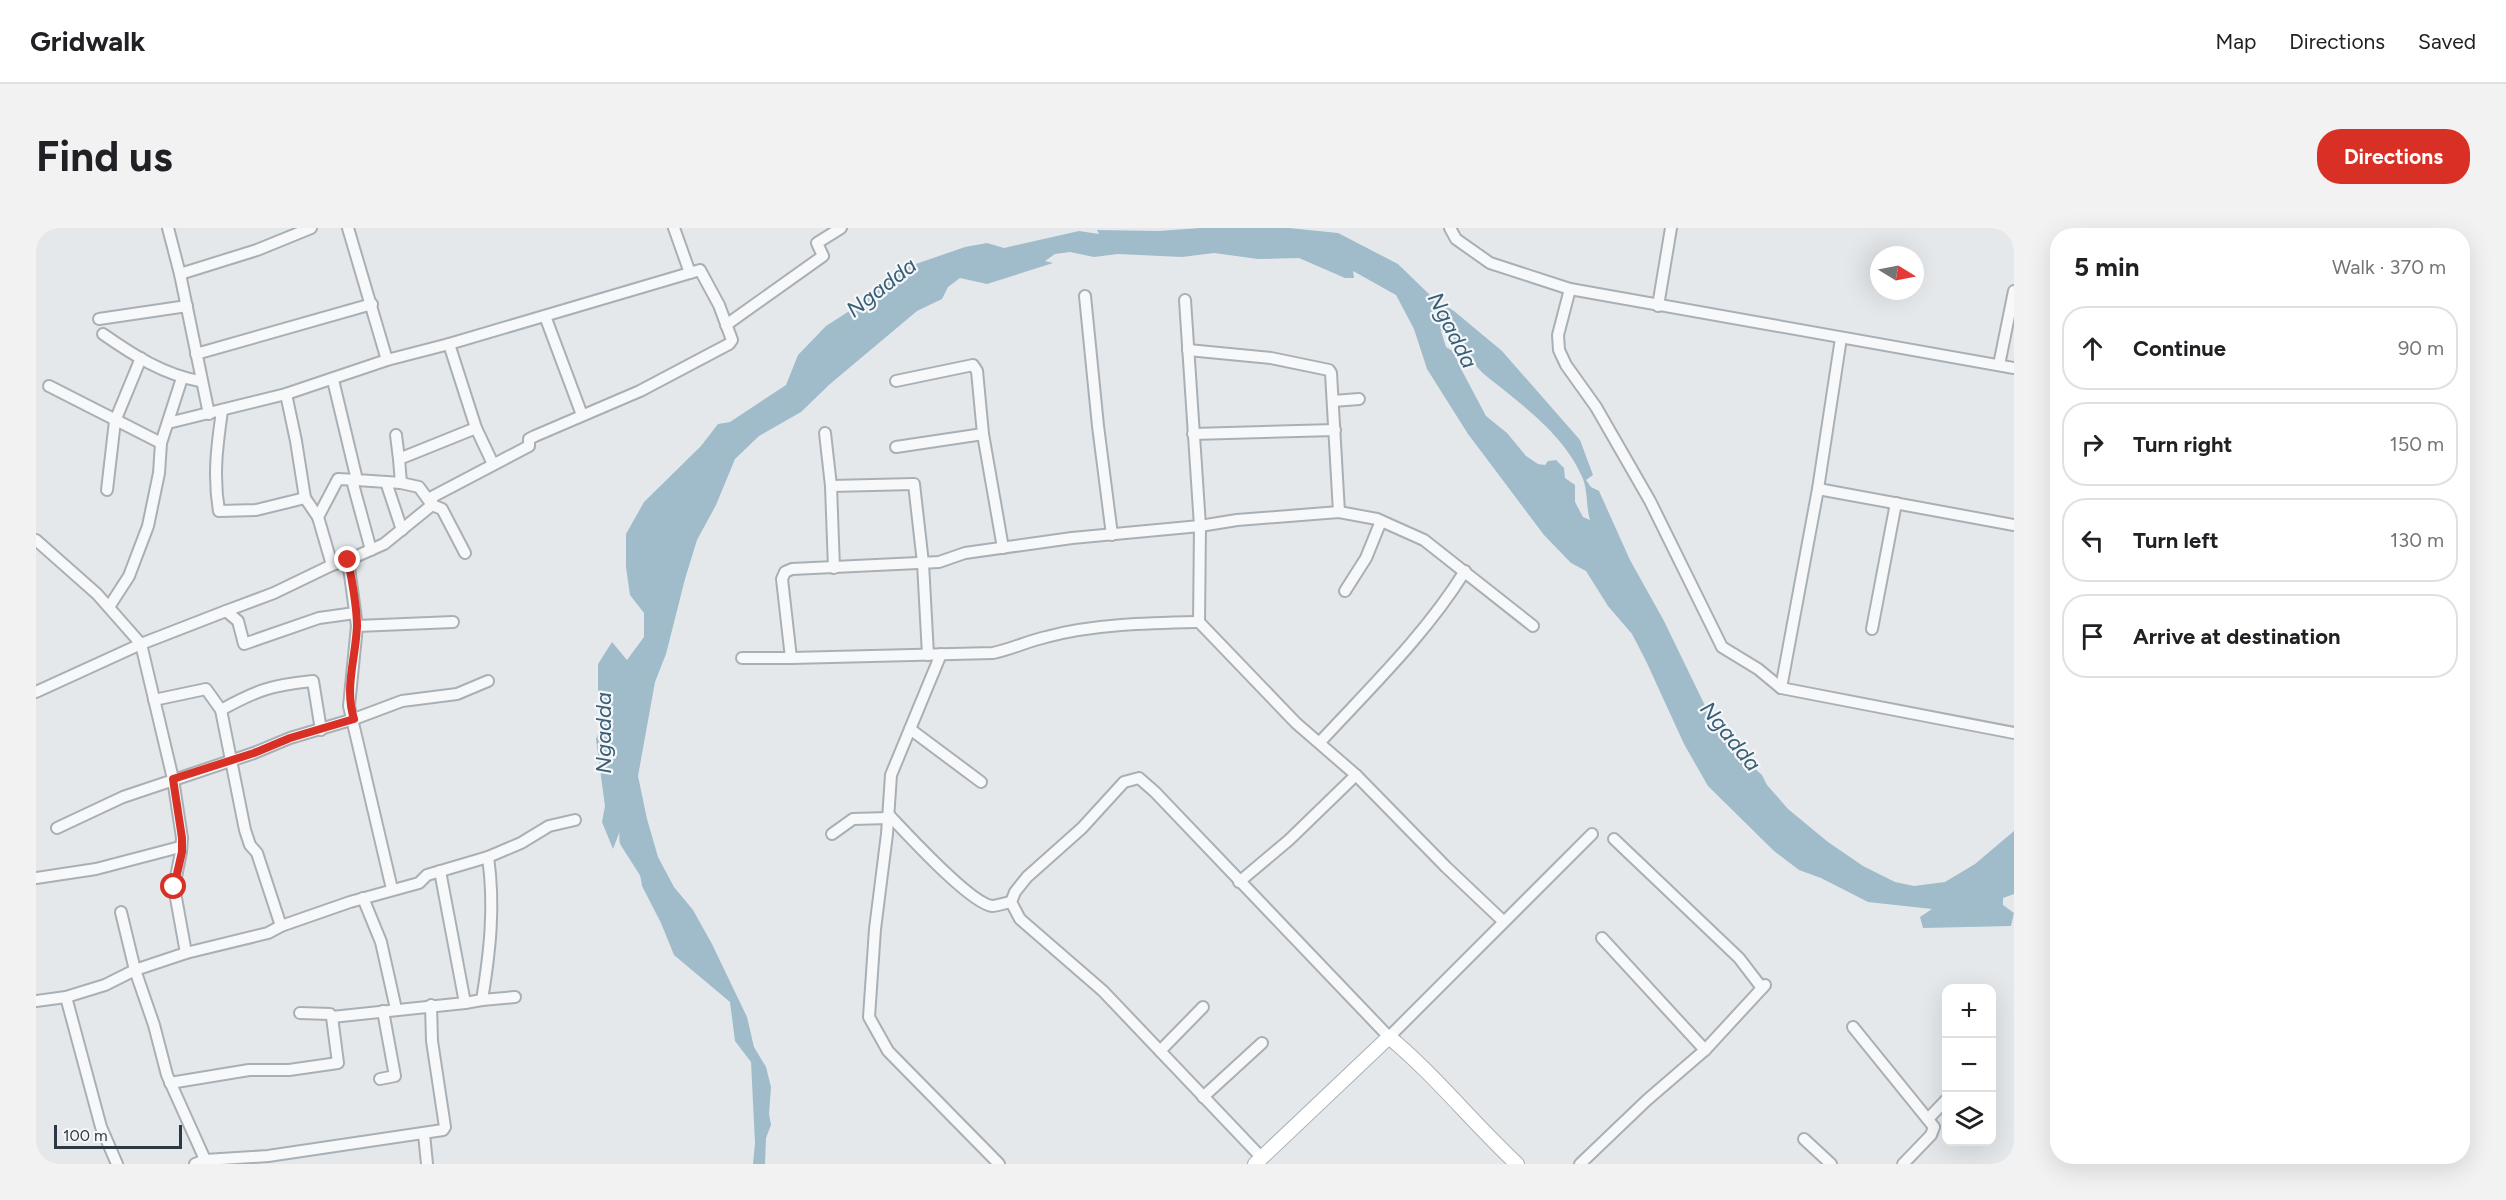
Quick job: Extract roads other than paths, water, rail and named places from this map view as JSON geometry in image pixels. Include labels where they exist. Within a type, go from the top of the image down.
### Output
[{"type":"street","points":[[168,228],[180,274],[200,381],[209,414]]},
{"type":"street","points":[[180,274],[258,250],[311,228]]},
{"type":"street","points":[[348,228],[387,360]]},
{"type":"street","points":[[674,228],[690,273]]},
{"type":"street","points":[[726,325],[823,256],[817,243],[841,228]]},
{"type":"street","points":[[1450,228],[1456,239],[1490,264],[1570,290],[2014,368]]},
{"type":"street","points":[[1658,306],[1671,228]]},
{"type":"street","points":[[168,423],[286,394],[387,360],[700,270],[719,305],[732,340],[729,344],[640,390],[540,433],[530,440],[529,446],[432,497],[432,505]]},
{"type":"street","points":[[1570,290],[1558,335],[1559,350],[1596,407],[1650,501],[1722,646],[1758,669],[1781,688],[2014,733]]},
{"type":"street","points":[[1999,365],[2014,291]]},
{"type":"street","points":[[1085,296],[1112,535]]},
{"type":"street","points":[[1185,300],[1200,526],[1199,622],[1296,723],[1356,775],[1446,867],[1503,921]]},
{"type":"street","points":[[196,354],[372,304]]},
{"type":"street","points":[[99,319],[187,306]]},
{"type":"street","points":[[544,316],[582,415]]},
{"type":"street","points":[[103,334],[141,358],[182,378],[200,381]]},
{"type":"street","points":[[1781,688],[1818,489],[1841,338]]},
{"type":"street","points":[[449,344],[476,428],[493,464]]},
{"type":"street","points":[[1188,350],[1271,358],[1325,368],[1331,373],[1339,512]]},
{"type":"street","points":[[106,490],[115,421],[141,358]]},
{"type":"street","points":[[896,381],[973,365],[977,371],[983,434],[1003,548]]},
{"type":"street","points":[[109,607],[129,576],[148,526],[159,473],[161,443],[182,378]]},
{"type":"street","points":[[333,380],[357,480]]},
{"type":"street","points":[[49,386],[161,443]]},
{"type":"street","points":[[286,394],[305,498],[318,517],[332,565]]},
{"type":"street","points":[[1333,401],[1359,399]]},
{"type":"street","points":[[222,411],[215,464],[215,488],[219,511],[256,510],[305,498]]},
{"type":"street","points":[[399,459],[476,428]]},
{"type":"street","points":[[1193,434],[1335,430]]},
{"type":"street","points":[[825,433],[831,486],[834,568]]},
{"type":"street","points":[[896,447],[983,434]]},
{"type":"street","points":[[396,435],[401,483]]},
{"type":"street","points":[[318,517],[338,479],[401,483],[419,487],[432,505],[442,509],[465,553]]},
{"type":"street","points":[[357,480],[353,484],[371,550]]},
{"type":"street","points":[[386,482],[402,530]]},
{"type":"street","points":[[831,486],[914,484],[923,562],[928,655]]},
{"type":"street","points":[[1818,489],[2014,525]]},
{"type":"street","points":[[1872,629],[1896,503]]},
{"type":"street","points":[[36,692],[141,644],[274,593],[332,565],[384,544],[432,505]]},
{"type":"street","points":[[791,658],[782,590],[785,572],[792,569],[939,562],[965,553],[1003,548],[1237,520],[1339,512],[1381,521],[1424,540],[1533,626]]},
{"type":"street","points":[[1345,591],[1366,558],[1381,521]]},
{"type":"street","points":[[36,540],[109,607],[141,644],[173,779],[182,838],[180,847],[182,852],[174,887],[186,953]]},
{"type":"street","points":[[348,560],[357,626],[350,705],[392,889]]},
{"type":"street","points":[[1320,742],[1387,672],[1446,601],[1465,571]]},
{"type":"street","points":[[226,611],[238,621],[243,644],[319,618],[355,613]]},
{"type":"street","points":[[357,626],[453,622]]},
{"type":"street","points":[[742,658],[993,653],[1013,649],[1046,637],[1133,624],[1199,622]]},
{"type":"street","points":[[941,654],[891,775],[889,817],[875,929],[869,1017],[888,1051],[999,1164]]},
{"type":"street","points":[[221,710],[256,691],[313,681],[321,730]]},
{"type":"street","points":[[57,828],[123,797],[290,738],[321,730],[402,701],[457,694],[488,681]]},
{"type":"street","points":[[154,699],[206,689],[221,710],[245,830],[250,845],[257,852],[281,926]]},
{"type":"street","points":[[910,729],[981,782]]},
{"type":"street","points":[[1239,882],[1289,840],[1356,775]]},
{"type":"street","points":[[1517,1164],[1480,1129],[1407,1052],[1389,1037],[1155,792],[1138,778],[1124,782],[1082,828],[1027,877],[1015,892],[1011,902],[1020,919],[1103,991],[1203,1097],[1258,1161],[1389,1037],[1592,834]]},
{"type":"street","points":[[831,834],[853,819],[889,817],[959,885],[981,901],[992,906],[1011,902]]},
{"type":"street","points":[[36,1001],[66,997],[105,985],[135,970],[186,953],[268,933],[281,926],[363,898],[419,883],[427,875],[488,856],[521,843],[549,826],[575,820]]},
{"type":"street","points":[[1580,1164],[1647,1100],[1705,1050],[1763,987],[1739,958],[1614,840]]},
{"type":"street","points":[[36,878],[96,869],[180,847]]},
{"type":"street","points":[[482,1000],[492,932],[488,856]]},
{"type":"street","points":[[440,871],[465,1003]]},
{"type":"street","points":[[363,898],[381,942],[396,1009]]},
{"type":"street","points":[[121,912],[135,970],[170,1083],[202,1163],[443,1131],[445,1127],[432,1041],[430,1005]]},
{"type":"street","points":[[1602,938],[1705,1050]]},
{"type":"street","points":[[66,997],[101,1127],[117,1164]]},
{"type":"street","points":[[300,1013],[330,1014],[332,1017],[515,997]]},
{"type":"street","points":[[1160,1051],[1203,1007]]},
{"type":"street","points":[[380,1079],[395,1076],[383,1011]]},
{"type":"street","points":[[170,1083],[249,1070],[289,1070],[338,1063],[332,1017]]},
{"type":"street","points":[[1853,1027],[1934,1127],[1931,1135],[1904,1164]]},
{"type":"street","points":[[1203,1097],[1262,1043]]},
{"type":"street","points":[[1928,1119],[1942,1105]]},
{"type":"street","points":[[424,1134],[427,1164]]},
{"type":"street","points":[[1804,1139],[1831,1164]]},
{"type":"water","points":[[1200,228],[1289,228],[1338,233],[1398,264],[1433,298],[1454,311],[1502,351],[1580,440],[1593,475],[1586,480],[1591,487],[1599,491],[1630,560],[1664,621],[1710,716],[1731,747],[1762,775],[1767,785],[1788,809],[1828,842],[1863,866],[1895,882],[1914,886],[1945,882],[1975,864],[2014,831],[2014,894],[2003,898],[2003,905],[2014,913],[2011,926],[1923,928],[1920,917],[1932,909],[1868,902],[1821,878],[1799,870],[1774,851],[1708,786],[1684,744],[1632,634],[1608,606],[1586,571],[1571,563],[1544,535],[1468,434],[1427,369],[1414,329],[1396,295],[1353,271],[1354,278],[1345,278],[1299,258],[1258,259],[1214,253],[1182,257],[1118,254],[1094,257],[1070,252],[1055,254],[1045,261],[1053,263],[987,284],[960,278],[948,287],[942,299],[917,311],[830,384],[801,412],[759,436],[735,459],[716,505],[697,540],[666,654],[655,682],[638,776],[658,857],[674,887],[693,910],[712,944],[747,1017],[754,1047],[766,1067],[771,1087],[769,1114],[771,1125],[766,1138],[765,1164],[753,1164],[755,1143],[751,1062],[735,1041],[730,1002],[674,955],[642,886],[629,807],[613,849],[602,822],[605,806],[596,739],[610,707],[598,691],[598,664],[612,642],[627,660],[644,637],[644,613],[630,595],[626,567],[626,534],[644,502],[701,446],[718,424],[730,422],[786,385],[798,355],[826,326],[854,308],[882,281],[910,266],[965,247],[987,243],[1004,248],[1079,231],[1099,234],[1097,230],[1159,231]],"holes":[[[1441,331],[1457,342],[1482,372],[1527,409],[1560,441],[1583,479],[1590,520],[1583,517],[1575,502],[1575,485],[1565,478],[1564,468],[1556,460],[1548,461],[1545,465],[1538,464],[1526,456],[1507,433],[1486,416],[1454,352],[1446,347]]]},
{"type":"waterway","name":"Ngadda","points":[[626,796],[627,841],[648,874]]}]
